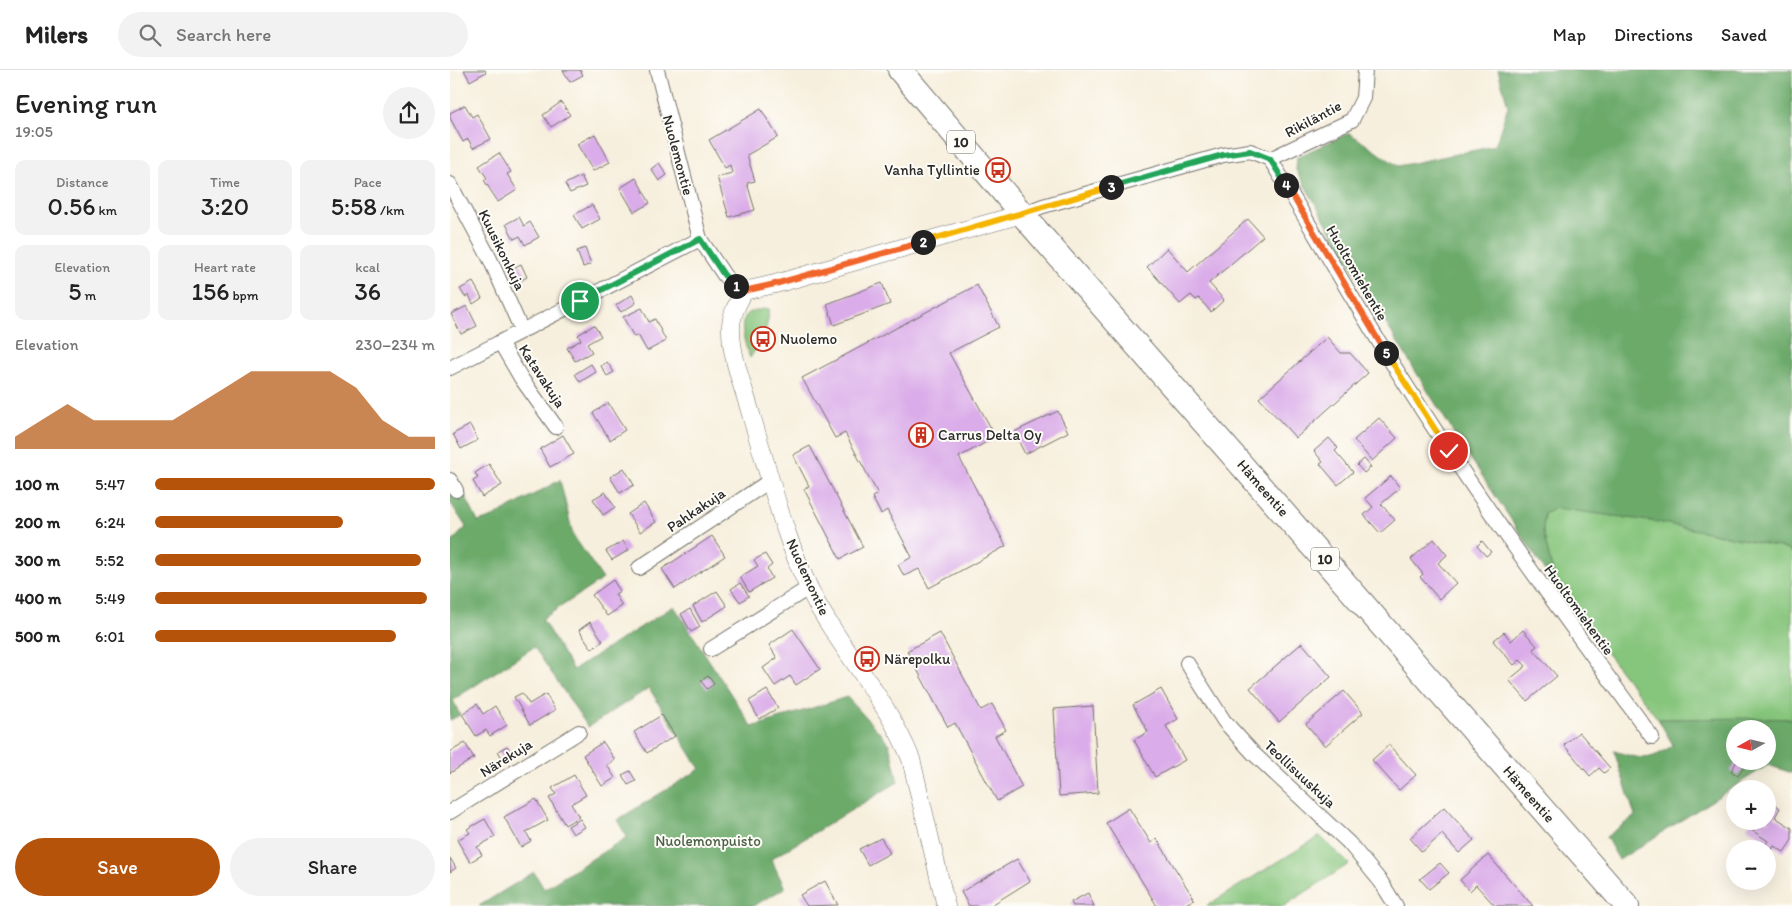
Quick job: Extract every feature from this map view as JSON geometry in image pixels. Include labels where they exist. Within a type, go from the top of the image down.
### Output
[{"type":"highway","name":"Hämeentie","points":[[900,70],[1022,214],[1628,906]]},
{"type":"street","name":"Nuolemontie","points":[[657,70],[700,239]]},
{"type":"street","name":"Rikiläntie","points":[[1270,159],[1352,120],[1363,98],[1365,70]]},
{"type":"street","points":[[450,368],[700,239],[724,275],[734,285],[744,291],[775,284],[1022,214],[1043,206],[1223,155],[1250,151],[1270,159]]},
{"type":"street","name":"Huoltomiehentie","points":[[1270,159],[1380,344],[1449,451],[1541,586],[1652,737]]},
{"type":"street","name":"Kuusikonkuja","points":[[450,184],[490,259],[522,331]]},
{"type":"street","name":"Nuolemontie","points":[[744,291],[733,315],[730,330],[742,384],[770,480],[788,534],[817,604],[885,707],[902,737],[911,759],[946,906]]},
{"type":"street","name":"Katavakuja","points":[[500,342],[521,378],[556,427]]},
{"type":"street","name":"Pahkakuja","points":[[639,568],[770,480]]},
{"type":"street","points":[[711,649],[810,587]]},
{"type":"street","name":"Teollisuuskuja","points":[[1187,663],[1224,721],[1254,754],[1349,843],[1381,882],[1396,906]]},
{"type":"street","name":"Närekuja","points":[[450,812],[579,732]]},
{"type":"green space","points":[[1498,70],[1792,70],[1792,552],[1780,547],[1658,522],[1555,508],[1544,514],[1543,532],[1557,589],[1455,435],[1359,280],[1296,170],[1297,157],[1349,133],[1398,166],[1495,146],[1508,106]]},
{"type":"green space","points":[[768,308],[766,328],[750,358],[743,334],[743,322],[749,313]]},
{"type":"green space","name":"Nuolemonpuisto","points":[[560,480],[573,535],[603,579],[542,619],[573,670],[674,606],[752,727],[847,697],[889,743],[898,782],[771,859],[785,888],[753,906],[479,906],[534,872],[544,889],[627,837],[617,820],[700,769],[649,688],[588,727],[534,647],[453,700],[460,715],[450,720],[450,544],[466,527],[450,502],[450,496],[462,489],[478,522],[493,517]]},
{"type":"green space","points":[[1555,508],[1658,522],[1780,547],[1792,552],[1792,719],[1658,719],[1557,589],[1543,532],[1544,514]]},
{"type":"green space","points":[[1658,719],[1792,719],[1792,773],[1776,768],[1776,720],[1726,720],[1726,770],[1760,770],[1744,780],[1726,780],[1726,792],[1619,860],[1606,837],[1635,816],[1614,751],[1645,758],[1657,755],[1673,745]]},
{"type":"green space","points":[[1320,836],[1349,864],[1284,906],[1206,906]]},
{"type":"building","points":[[464,70],[485,70],[486,72],[470,81]]},
{"type":"building","points":[[563,70],[580,70],[583,75],[570,82]]},
{"type":"building","points":[[561,102],[570,115],[551,127],[543,115]]},
{"type":"building","points":[[465,105],[472,117],[477,114],[491,139],[473,148],[468,139],[463,142],[450,118],[450,113]]},
{"type":"building","points":[[761,109],[778,137],[747,155],[755,181],[747,183],[755,210],[729,217],[717,177],[732,173],[730,165],[725,168],[709,140]]},
{"type":"building","points":[[595,134],[610,162],[593,171],[577,144]]},
{"type":"building","points":[[499,153],[511,172],[507,174],[517,190],[498,202],[484,180],[487,178],[479,166]]},
{"type":"building","points":[[659,163],[667,175],[659,181],[651,169]]},
{"type":"building","points":[[581,176],[586,186],[570,193],[565,184]]},
{"type":"building","points":[[636,178],[650,203],[634,212],[620,188]]},
{"type":"building","points":[[592,205],[600,219],[582,229],[574,215]]},
{"type":"building","points":[[519,217],[524,226],[530,222],[539,237],[525,245],[520,236],[514,239],[506,224]]},
{"type":"building","points":[[1248,219],[1263,236],[1209,283],[1224,300],[1211,312],[1199,298],[1196,300],[1191,295],[1180,304],[1147,267],[1167,248],[1188,272]]},
{"type":"building","points":[[585,248],[591,264],[583,267],[577,251]]},
{"type":"building","points":[[521,264],[527,277],[518,282],[511,269]]},
{"type":"building","points":[[473,282],[482,298],[473,304],[469,295],[465,297],[460,289]]},
{"type":"building","points":[[882,283],[890,304],[834,325],[827,304]]},
{"type":"building","name":"Carrus Delta Oy","points":[[977,285],[999,327],[949,353],[996,437],[959,457],[1006,546],[929,588],[919,569],[904,576],[898,565],[912,557],[887,510],[881,514],[872,497],[878,494],[845,433],[835,438],[802,378]]},
{"type":"building","points":[[632,295],[636,303],[621,312],[616,305]]},
{"type":"building","points":[[467,306],[477,326],[461,334],[451,314]]},
{"type":"building","points":[[642,308],[649,322],[655,319],[666,341],[647,351],[638,335],[634,337],[623,317]]},
{"type":"building","points":[[594,325],[601,336],[587,344],[592,352],[575,361],[567,348],[581,340],[578,335]]},
{"type":"building","points":[[1327,337],[1341,353],[1350,353],[1368,373],[1296,438],[1259,398]]},
{"type":"building","points":[[607,362],[614,372],[607,376],[601,366]]},
{"type":"building","points":[[591,364],[596,372],[580,382],[575,374]]},
{"type":"building","points":[[608,403],[625,430],[610,440],[593,413]]},
{"type":"building","points":[[1058,411],[1068,432],[1025,454],[1014,432]]},
{"type":"building","points":[[1379,418],[1397,438],[1372,461],[1354,440]]},
{"type":"building","points":[[470,425],[478,440],[461,449],[453,434]]},
{"type":"building","points":[[563,435],[574,454],[550,467],[540,449]]},
{"type":"building","points":[[1329,438],[1338,448],[1335,451],[1353,472],[1338,485],[1320,464],[1323,462],[1314,451]]},
{"type":"building","points":[[810,446],[863,547],[840,559],[804,489],[809,486],[793,455]]},
{"type":"building","points":[[1364,459],[1371,467],[1364,473],[1357,465]]},
{"type":"building","points":[[489,464],[502,485],[482,497],[473,481],[478,478],[475,473]]},
{"type":"building","points":[[624,468],[634,485],[620,493],[610,477]]},
{"type":"building","points":[[1391,476],[1400,488],[1381,504],[1395,520],[1380,533],[1364,515],[1373,507],[1365,498]]},
{"type":"building","points":[[605,492],[615,507],[603,515],[593,499]]},
{"type":"building","points":[[644,503],[656,522],[640,532],[628,514]]},
{"type":"building","points":[[712,536],[725,556],[675,589],[662,569]]},
{"type":"building","points":[[1434,539],[1447,555],[1438,563],[1456,583],[1439,599],[1420,577],[1423,574],[1411,559]]},
{"type":"building","points":[[623,541],[629,550],[612,560],[606,551]]},
{"type":"building","points":[[1482,541],[1491,552],[1486,556],[1477,546]]},
{"type":"building","points":[[765,554],[772,565],[767,569],[772,578],[749,592],[740,577],[758,566],[754,560]]},
{"type":"building","points":[[613,580],[620,591],[615,594],[622,606],[607,616],[592,595]]},
{"type":"building","points":[[740,583],[749,596],[740,602],[731,589]]},
{"type":"building","points":[[717,591],[727,606],[702,622],[693,606]]},
{"type":"building","points":[[690,609],[700,627],[691,632],[681,614]]},
{"type":"building","points":[[590,622],[603,641],[592,649],[579,630]]},
{"type":"building","points":[[793,629],[820,669],[796,685],[790,676],[775,686],[763,668],[777,658],[769,645]]},
{"type":"building","points":[[1523,630],[1537,646],[1533,649],[1557,676],[1527,701],[1509,680],[1526,666],[1520,660],[1514,665],[1493,641],[1504,632],[1511,641]]},
{"type":"building","points":[[940,633],[981,710],[992,704],[1006,730],[995,736],[1022,787],[997,801],[955,723],[948,727],[907,651]]},
{"type":"building","points":[[1302,643],[1331,677],[1279,722],[1250,688]]},
{"type":"building","points":[[708,676],[714,684],[707,689],[701,681]]},
{"type":"building","points":[[1161,689],[1178,719],[1166,726],[1185,760],[1155,777],[1134,740],[1148,732],[1133,705]]},
{"type":"building","points":[[767,690],[778,708],[759,719],[749,701]]},
{"type":"building","points":[[1344,691],[1363,713],[1325,746],[1306,724]]},
{"type":"building","points":[[522,693],[529,704],[546,694],[555,710],[530,725],[514,697]]},
{"type":"building","points":[[477,704],[483,714],[495,706],[507,725],[490,736],[486,730],[476,736],[462,714]]},
{"type":"building","points":[[1093,706],[1098,793],[1059,796],[1054,709]]},
{"type":"building","points":[[662,715],[675,736],[647,753],[634,732]]},
{"type":"building","points":[[1579,732],[1610,768],[1604,773],[1599,768],[1590,776],[1564,745]]},
{"type":"building","points":[[603,742],[615,760],[607,765],[615,778],[602,786],[583,755]]},
{"type":"building","points":[[465,743],[474,758],[450,773],[450,752]]},
{"type":"building","points":[[1389,745],[1416,775],[1399,790],[1372,760]]},
{"type":"building","points":[[507,746],[511,753],[502,758],[498,751]]},
{"type":"building","points":[[1732,770],[1742,770],[1738,776]]},
{"type":"building","points":[[630,771],[636,781],[628,785],[622,775]]},
{"type":"building","points":[[574,775],[586,795],[571,804],[579,817],[565,825],[549,798],[556,794],[552,788]]},
{"type":"building","points":[[536,799],[548,820],[526,832],[531,841],[521,847],[504,817]]},
{"type":"building","points":[[1776,805],[1780,808],[1776,815]]},
{"type":"building","points":[[1444,807],[1474,840],[1459,853],[1442,834],[1422,852],[1410,838]]},
{"type":"building","points":[[1129,808],[1151,843],[1157,839],[1194,899],[1183,906],[1157,906],[1106,823]]},
{"type":"building","points":[[1776,818],[1792,828],[1792,840],[1784,852],[1776,847],[1776,840],[1766,840],[1752,830],[1776,830]]},
{"type":"building","points":[[485,819],[495,837],[477,847],[482,855],[470,862],[457,840],[470,833],[467,829]]},
{"type":"building","points":[[580,819],[585,827],[573,834],[568,826]]},
{"type":"building","points":[[881,838],[890,853],[868,865],[859,849]]},
{"type":"building","points":[[1488,855],[1533,906],[1495,906],[1476,885],[1470,891],[1460,880]]},
{"type":"building","points":[[450,858],[456,868],[450,872]]},
{"type":"building","points":[[1017,859],[1030,881],[990,906],[969,906],[961,892]]},
{"type":"building","points":[[1440,863],[1449,873],[1429,889],[1420,879]]},
{"type":"building","points":[[825,881],[838,905],[807,906],[800,895]]},
{"type":"building","points":[[1088,893],[1094,906],[1073,906],[1071,902]]},
{"type":"place","name":"Vanha Tyllintie","points":[[998,170]]},
{"type":"place","name":"Nuolemo","points":[[763,339]]},
{"type":"place","name":"Carrus Delta Oy","points":[[921,435]]},
{"type":"place","name":"Närepolku","points":[[867,659]]},
{"type":"route","points":[[580,301],[700,239],[724,275],[734,285],[744,291],[775,284],[1022,214],[1043,206],[1223,155],[1250,151],[1270,159],[1380,344],[1449,451]]}]
